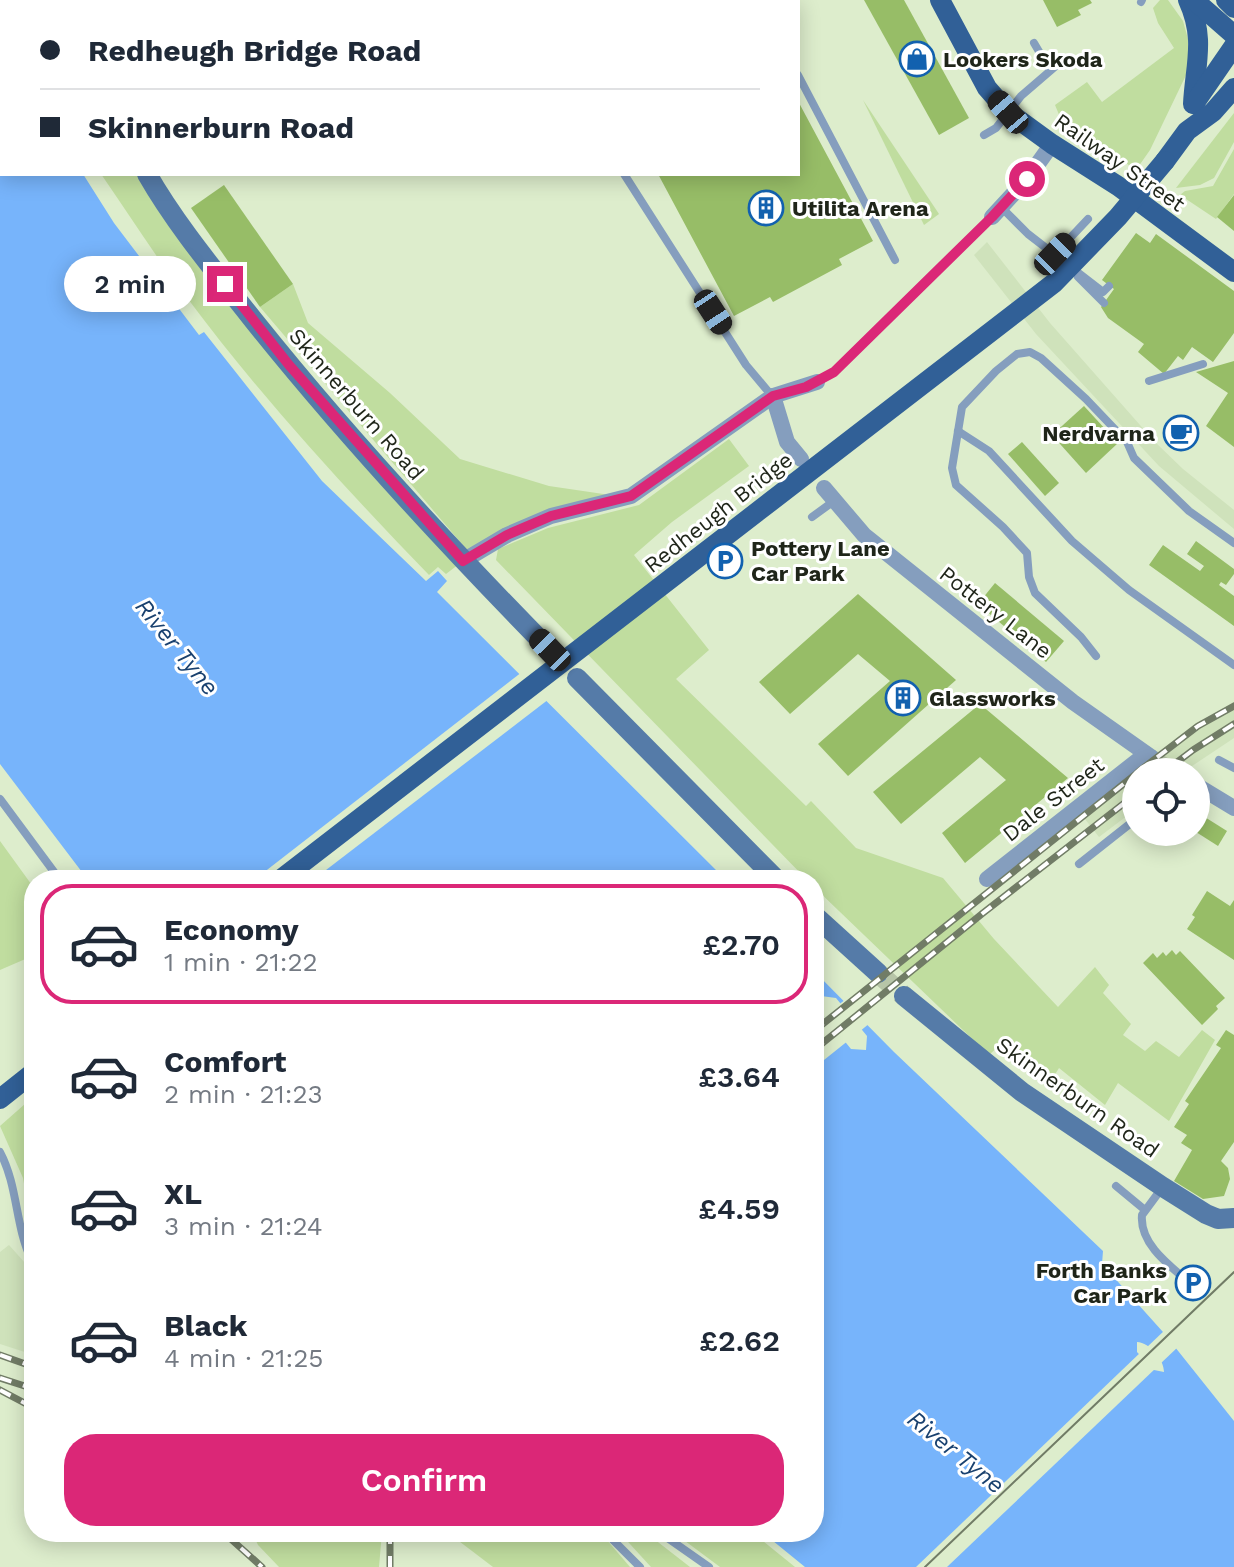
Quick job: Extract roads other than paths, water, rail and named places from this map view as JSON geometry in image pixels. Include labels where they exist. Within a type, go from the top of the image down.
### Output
[{"type":"main road","name":"Railway Street","points":[[940,0],[987,88],[1008,112],[1118,186],[1234,272]]},
{"type":"main road","points":[[1187,131],[1200,48],[1196,22],[1188,0]]},
{"type":"main road","points":[[1194,0],[1234,35]]},
{"type":"main road","points":[[1226,0],[1234,8]]},
{"type":"main road","points":[[1193,104],[1234,46]]},
{"type":"main road","points":[[1187,131],[1213,112],[1233,90]]},
{"type":"main road","name":"Redheugh Bridge","points":[[293,870],[1054,283],[1118,217],[1187,131]]},
{"type":"main road","points":[[1,1098],[24,1080]]},
{"type":"street","points":[[996,212],[1027,179],[1052,144]]},
{"type":"street","name":"Skinnerburn Road","points":[[148,176],[225,284],[289,365],[463,561],[550,650]]},
{"type":"street","points":[[463,561],[507,535],[551,516],[631,496],[773,396],[817,382]]},
{"type":"street","points":[[773,396],[787,442],[801,459]]},
{"type":"street","name":"Pottery Lane","points":[[829,495],[864,535],[1073,702],[1148,756]]},
{"type":"street","points":[[577,678],[767,870]]},
{"type":"street","name":"Dale Street","points":[[987,879],[1148,756]]},
{"type":"street","points":[[1210,793],[1234,808]]},
{"type":"street","points":[[824,924],[878,973]]},
{"type":"street","name":"Skinnerburn Road","points":[[904,996],[1022,1092],[1163,1187],[1206,1214],[1218,1219],[1234,1218]]},
{"type":"lane","points":[[1034,43],[1050,70]]},
{"type":"lane","points":[[984,135],[996,128],[1021,96],[1064,59]]},
{"type":"lane","points":[[800,79],[895,260]]},
{"type":"lane","points":[[625,176],[746,365],[773,396]]},
{"type":"lane","points":[[817,382],[834,372],[996,212],[1103,292],[1109,286]]},
{"type":"lane","points":[[1055,254],[1088,219]]},
{"type":"lane","points":[[1055,254],[1104,303]]},
{"type":"lane","points":[[1096,656],[1081,637],[1035,593],[1029,577],[1027,553],[956,485],[952,468],[962,407],[980,386],[1017,354],[1030,352],[1041,358],[1086,399],[1127,442],[1134,458],[1189,511],[1234,543]]},
{"type":"lane","points":[[1149,381],[1203,364]]},
{"type":"lane","points":[[958,431],[989,451],[1072,541],[1129,590],[1234,665]]},
{"type":"lane","points":[[812,517],[829,495]]},
{"type":"lane","points":[[1219,760],[1234,768]]},
{"type":"lane","points":[[0,799],[53,870]]},
{"type":"lane","points":[[1079,864],[1122,830]]},
{"type":"lane","points":[[0,1152],[14,1189],[24,1244]]},
{"type":"lane","points":[[1116,1186],[1145,1210]]},
{"type":"lane","points":[[1163,1187],[1145,1210],[1141,1224],[1150,1246],[1198,1290]]},
{"type":"lane","points":[[615,1542],[640,1567]]},
{"type":"lane","points":[[673,1542],[709,1567]]},
{"type":"water","name":"River Tyne","points":[[0,176],[84,176],[114,223],[199,335],[204,332],[322,481],[426,581],[438,571],[447,581],[437,592],[716,870],[80,870],[0,764]]},
{"type":"water","name":"River Tyne","points":[[824,981],[1103,1251],[1102,1264],[1163,1332],[1234,1421],[1234,1567],[805,1567],[774,1542],[824,1542],[824,1016],[851,1049],[866,1050],[867,1036],[836,998],[824,996]],"holes":[[[1137,1342],[1147,1345],[1162,1362],[1164,1372],[1154,1370],[1137,1352]]]},
{"type":"tunnel","points":[[878,973],[904,996]]},
{"type":"tram line","points":[[925,1567],[1234,1272]]},
{"type":"railway","points":[[1156,758],[1198,726],[1234,706]]},
{"type":"railway","points":[[1182,758],[1234,724]]},
{"type":"railway","points":[[824,1023],[1122,785]]},
{"type":"railway","points":[[824,1042],[1122,805]]},
{"type":"railway","points":[[0,1355],[24,1363]]},
{"type":"railway","points":[[0,1378],[24,1386]]},
{"type":"railway","points":[[0,1390],[24,1403]]},
{"type":"railway","points":[[234,1542],[262,1567]]},
{"type":"railway","points":[[390,1542],[390,1567]]},
{"type":"place","name":"Lookers Skoda","points":[[917,59]]},
{"type":"place","name":"Utilita Arena","points":[[766,208]]},
{"type":"place","name":"Nerdvarna","points":[[1181,433]]},
{"type":"place","name":"Pottery Lane Car Park","points":[[725,561]]},
{"type":"place","name":"Glassworks","points":[[903,698]]},
{"type":"place","name":"Forth Banks Car Park","points":[[1193,1283]]}]
